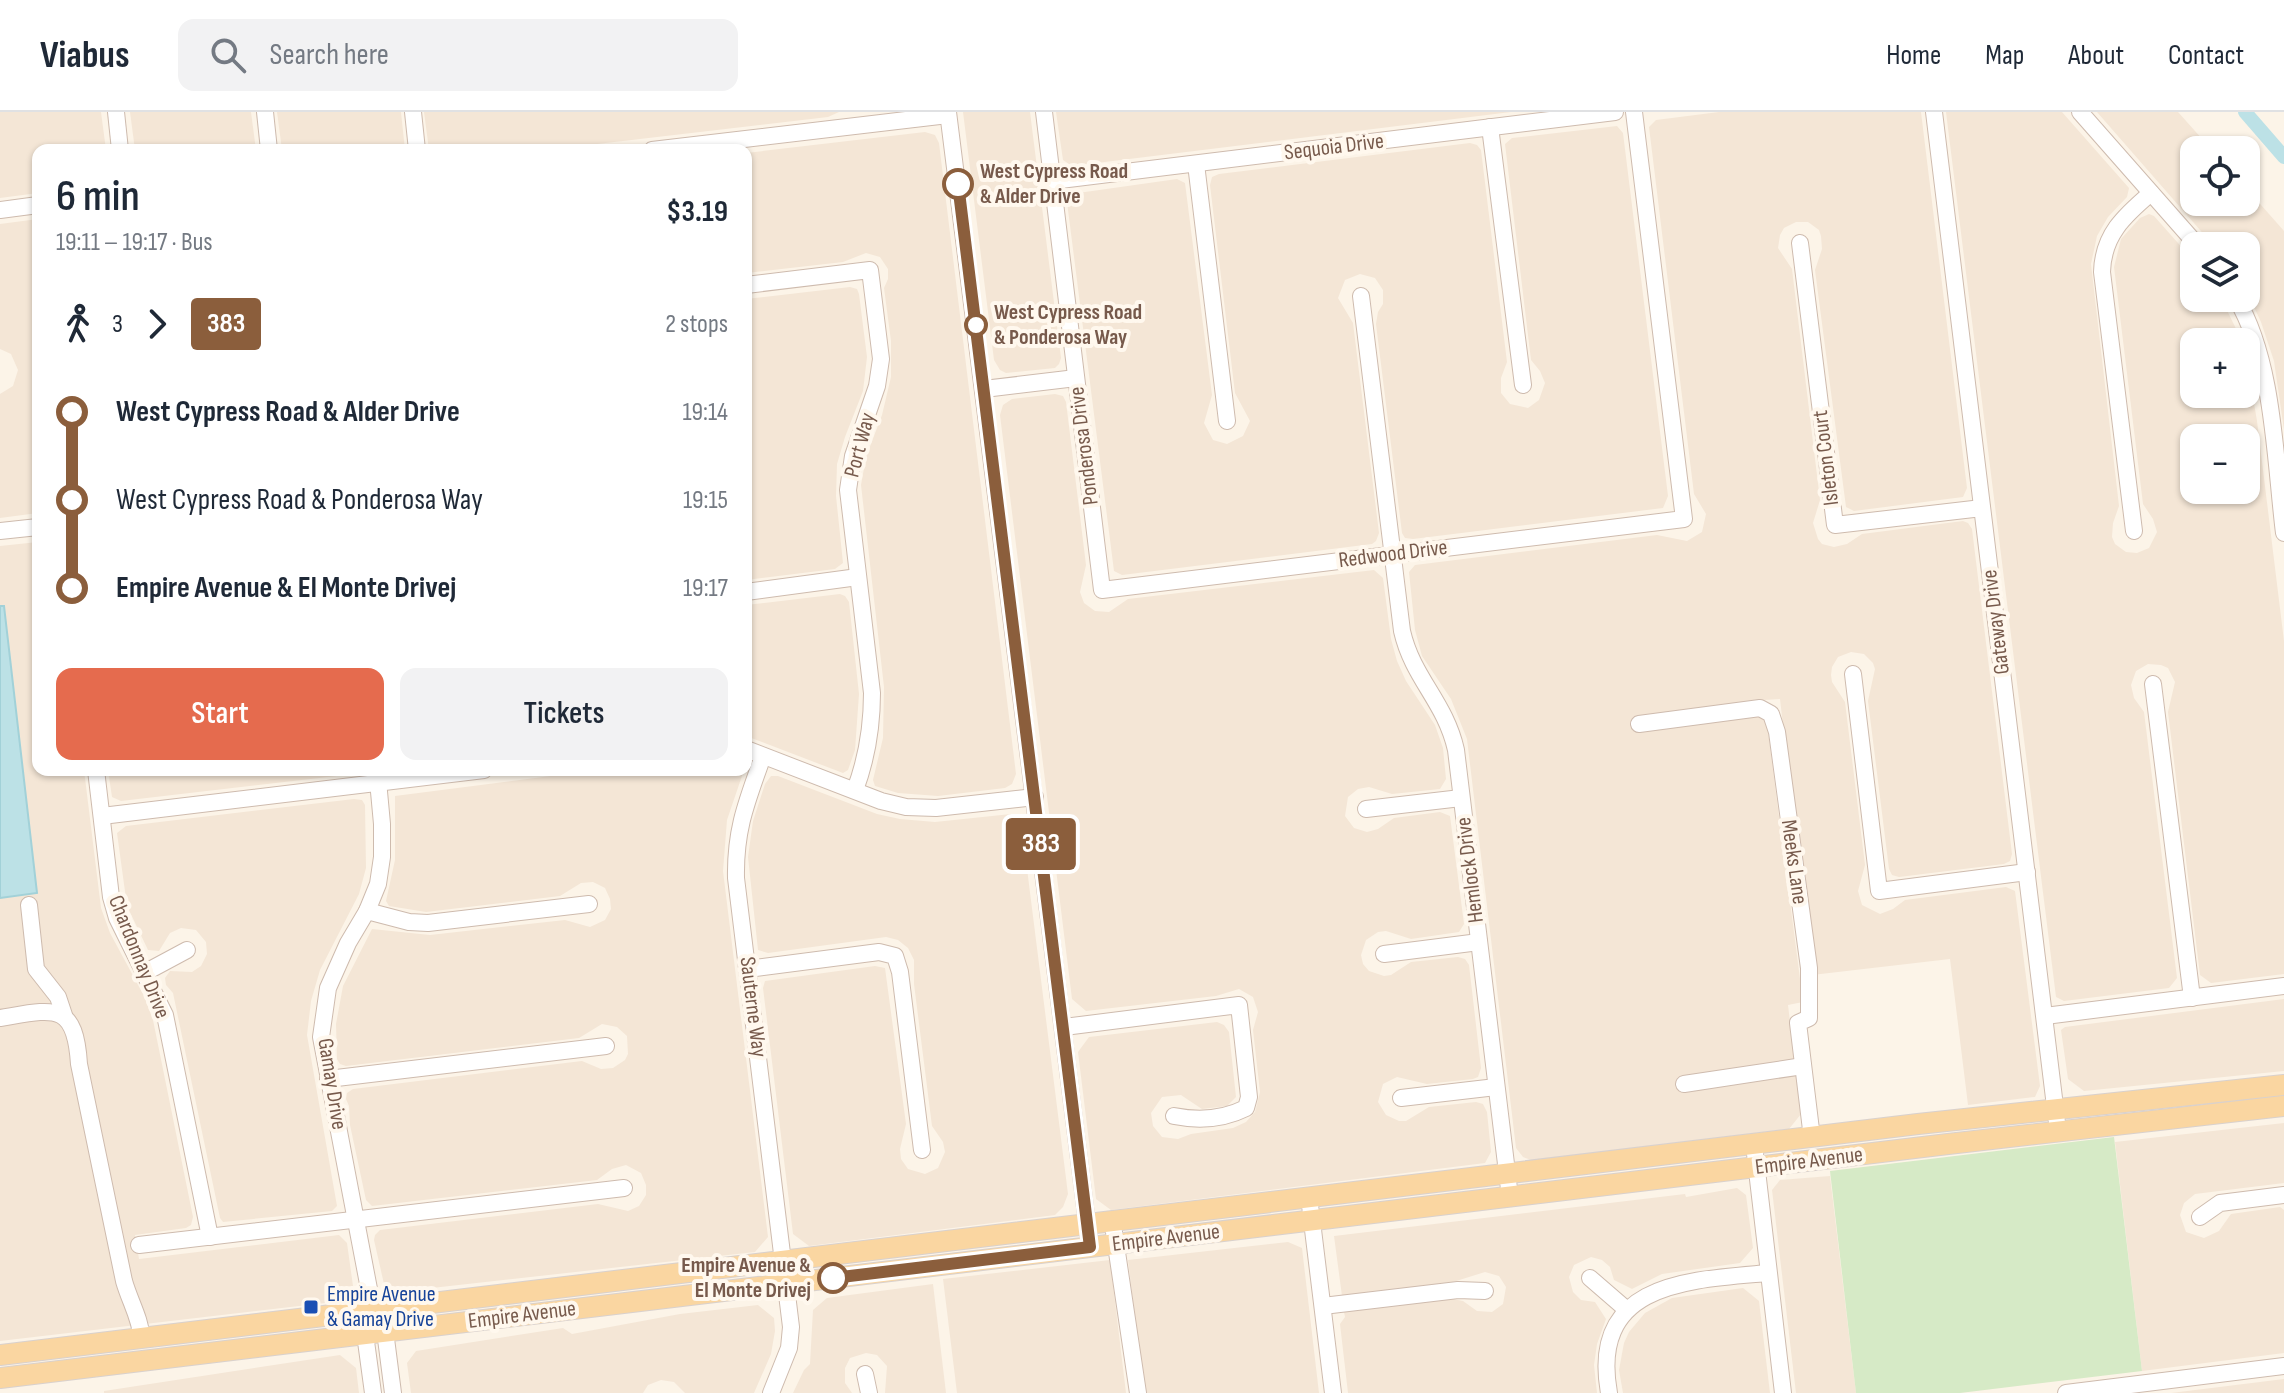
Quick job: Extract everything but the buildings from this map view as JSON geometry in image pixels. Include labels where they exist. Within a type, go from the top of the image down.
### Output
[{"type":"main road","name":"Empire Avenue","points":[[0,1355],[1309,1197],[2284,1085]]},
{"type":"main road","name":"Empire Avenue","points":[[0,1378],[2284,1106]]},
{"type":"main road","points":[[63,1369],[89,1358],[135,1352],[136,1339]]},
{"type":"street","points":[[116,112],[119,144]]},
{"type":"street","points":[[265,112],[268,144]]},
{"type":"street","points":[[413,112],[416,144]]},
{"type":"street","name":"Ponderosa Drive","points":[[1044,112],[1102,590]]},
{"type":"street","name":"Sequoia Drive","points":[[1052,181],[1615,112]]},
{"type":"street","name":"Redwood Drive","points":[[1102,590],[1684,519],[1634,112]]},
{"type":"street","name":"Gateway Drive","points":[[1934,112],[2058,1131]]},
{"type":"street","points":[[2080,112],[2186,232]]},
{"type":"street","points":[[691,144],[854,119],[948,114],[1090,1247]]},
{"type":"street","points":[[1490,127],[1523,385]]},
{"type":"street","points":[[1196,164],[1227,421]]},
{"type":"street","points":[[2134,531],[2102,272],[2107,240],[2117,224],[2151,193]]},
{"type":"street","points":[[0,210],[32,206]]},
{"type":"street","name":"Isleton Court","points":[[1800,243],[1835,525],[1982,508]]},
{"type":"street","name":"Port Way","points":[[752,284],[870,270],[881,359],[877,386],[853,456],[848,490],[872,693],[869,746],[855,790]]},
{"type":"street","name":"Hemlock Drive","points":[[1361,296],[1407,650],[1414,668],[1447,717],[1456,750],[1510,1197]]},
{"type":"street","points":[[2243,312],[2261,361],[2284,533]]},
{"type":"street","points":[[984,389],[1076,378]]},
{"type":"street","points":[[0,531],[32,528]]},
{"type":"street","points":[[752,591],[858,577]]},
{"type":"street","points":[[1853,674],[1879,891],[2027,872]]},
{"type":"street","points":[[2153,684],[2192,998]]},
{"type":"street","name":"Meeks Lane","points":[[1639,724],[1760,708],[1771,714],[1777,732],[1809,968],[1809,1018],[1798,1023],[1812,1138]]},
{"type":"street","points":[[752,751],[881,801],[919,808],[1035,797]]},
{"type":"street","name":"Sauterne Way","points":[[763,756],[740,817],[735,851],[791,1327],[789,1348],[771,1393]]},
{"type":"street","name":"Chardonnay Drive","points":[[97,776],[111,897],[117,918],[165,1015],[210,1237]]},
{"type":"street","points":[[102,816],[377,777]]},
{"type":"street","name":"Gamay Drive","points":[[373,1310],[321,1037],[328,988],[378,884],[382,857],[377,777]]},
{"type":"street","points":[[1366,809],[1461,798]]},
{"type":"street","points":[[367,911],[409,922],[428,923],[589,904]]},
{"type":"street","points":[[29,905],[36,969],[58,997],[78,1039],[79,1064],[130,1303],[138,1314],[136,1339]]},
{"type":"street","points":[[1384,954],[1479,942]]},
{"type":"street","points":[[146,972],[187,950]]},
{"type":"street","points":[[748,969],[879,952],[895,956],[900,972],[922,1150]]},
{"type":"street","points":[[2045,1016],[2284,986]]},
{"type":"street","points":[[1064,1027],[1239,1005],[1249,1097],[1246,1108],[1218,1118],[1196,1120],[1174,1116]]},
{"type":"street","points":[[0,1018],[51,1012],[64,1015]]},
{"type":"street","points":[[328,1079],[606,1046]]},
{"type":"street","points":[[1684,1084],[1803,1066]]},
{"type":"street","points":[[1401,1098],[1496,1087]]},
{"type":"street","points":[[1754,1145],[1783,1393]]},
{"type":"street","points":[[139,1245],[624,1188]]},
{"type":"street","points":[[2200,1217],[2220,1203],[2284,1195]]},
{"type":"street","points":[[1309,1197],[1333,1393]]},
{"type":"street","points":[[1113,1221],[1138,1393]]},
{"type":"street","points":[[1609,1393],[1606,1373],[1608,1352],[1617,1326],[1627,1310],[1640,1299],[1655,1290],[1676,1284],[1768,1273]]},
{"type":"street","points":[[1590,1278],[1627,1310]]},
{"type":"street","points":[[1323,1306],[1458,1290],[1485,1291]]},
{"type":"street","points":[[373,1310],[373,1393]]},
{"type":"street","points":[[375,1332],[393,1393]]},
{"type":"street","points":[[2066,1393],[2284,1366]]},
{"type":"street","points":[[865,1374],[869,1393]]},
{"type":"shaded area","points":[[0,112],[101,112],[105,144],[32,144],[32,194],[0,198]]},
{"type":"shaded area","points":[[130,112],[251,112],[255,144],[134,144]]},
{"type":"shaded area","points":[[277,112],[401,112],[404,144],[281,144]]},
{"type":"shaded area","points":[[424,112],[839,112],[828,117],[597,144],[428,144]]},
{"type":"shaded area","points":[[963,112],[1030,112],[1061,358],[1055,368],[1006,373],[994,360]]},
{"type":"shaded area","points":[[1056,112],[1511,112],[1072,166],[1063,160]]},
{"type":"shaded area","points":[[1719,112],[1921,112],[1967,488],[1963,497],[1854,511],[1846,507],[1815,270],[1822,249],[1819,230],[1808,222],[1796,222],[1784,228],[1778,248],[1792,269],[1820,500],[1813,523],[1818,539],[1822,544],[1834,547],[1847,544],[1862,534],[1963,521],[1972,529],[2012,854],[2010,861],[1899,877],[1892,875],[1868,701],[1875,669],[1864,654],[1851,652],[1838,657],[1831,675],[1845,702],[1865,865],[1858,891],[1862,905],[1880,914],[1905,900],[2006,887],[2015,891],[2040,1086],[2035,1097],[1968,1105],[1950,959],[1812,975],[1780,699],[1764,700],[1803,1002],[1788,1005],[1801,1114],[1789,1129],[1531,1160],[1523,1157],[1516,1148],[1467,739],[1451,699],[1422,656],[1415,630],[1409,572],[1415,565],[1657,535],[1687,541],[1702,532],[1706,514],[1694,494],[1649,127],[1656,120]]},
{"type":"shaded area","points":[[1946,112],[2062,112],[2129,188],[2127,197],[2108,217],[2097,236],[2091,264],[2119,506],[2113,523],[2115,544],[2126,552],[2137,553],[2149,548],[2157,532],[2143,504],[2114,267],[2121,239],[2140,218],[2149,214],[2154,216],[2180,245],[2180,312],[2228,312],[2235,328],[2180,328],[2180,408],[2255,408],[2257,421],[2257,424],[2180,424],[2180,504],[2260,504],[2260,445],[2284,641],[2284,974],[2211,983],[2200,975],[2168,712],[2175,682],[2168,668],[2148,664],[2136,671],[2131,685],[2134,698],[2144,712],[2177,978],[2169,988],[2064,1001],[2056,997]]},
{"type":"shaded area","points":[[2097,112],[2178,112],[2199,136],[2180,136],[2180,207]]},
{"type":"shaded area","points":[[1617,126],[1623,133],[1668,496],[1663,508],[1405,538],[1376,324],[1383,304],[1383,290],[1375,278],[1360,274],[1345,280],[1338,298],[1353,323],[1379,533],[1376,541],[1372,544],[1122,575],[1114,571],[1067,202],[1071,194],[1177,179],[1185,183],[1212,395],[1204,423],[1213,440],[1227,444],[1243,436],[1250,421],[1235,393],[1210,185],[1212,177],[1470,143],[1477,145],[1481,150],[1507,362],[1501,378],[1501,393],[1510,404],[1528,408],[1539,400],[1545,383],[1531,360],[1505,144],[1512,138]]},
{"type":"shaded area","points":[[925,132],[935,135],[939,143],[1016,774],[1012,784],[1005,788],[938,796],[898,793],[875,786],[873,780],[883,738],[884,687],[861,485],[866,457],[882,415],[891,377],[891,341],[884,288],[888,269],[880,257],[866,253],[843,262],[752,272],[752,152]]},
{"type":"shaded area","points":[[2260,204],[2284,231],[2284,430],[2274,361],[2256,312],[2260,312],[2260,232],[2202,232],[2188,216],[2260,216]]},
{"type":"shaded area","points":[[32,220],[32,514],[0,518],[0,394],[13,386],[18,370],[11,354],[0,349],[0,224]]},
{"type":"shaded area","points":[[850,287],[857,289],[859,294],[867,357],[863,391],[837,464],[836,496],[843,563],[835,569],[752,579],[752,298]]},
{"type":"shaded area","points":[[1055,394],[1063,396],[1066,402],[1086,565],[1080,592],[1084,603],[1095,611],[1109,612],[1128,599],[1374,570],[1383,578],[1397,661],[1406,681],[1435,725],[1443,748],[1446,779],[1440,789],[1392,794],[1369,787],[1358,789],[1348,797],[1345,816],[1354,828],[1367,832],[1378,829],[1394,818],[1440,812],[1450,816],[1464,924],[1459,932],[1411,939],[1386,931],[1378,932],[1366,940],[1361,955],[1369,971],[1384,976],[1411,962],[1465,959],[1469,965],[1481,1068],[1478,1077],[1473,1079],[1427,1084],[1397,1077],[1383,1084],[1378,1102],[1386,1115],[1399,1121],[1406,1121],[1429,1107],[1483,1104],[1487,1112],[1491,1152],[1485,1163],[1111,1210],[1096,1199],[1078,1052],[1089,1037],[1217,1022],[1224,1025],[1229,1032],[1236,1097],[1227,1106],[1202,1109],[1181,1095],[1162,1097],[1151,1113],[1153,1126],[1162,1137],[1178,1139],[1233,1128],[1246,1122],[1255,1112],[1260,1092],[1253,1030],[1258,1012],[1253,997],[1239,989],[1216,996],[1086,1011],[1072,999],[1000,415],[1003,405],[1012,399]]},
{"type":"shaded area","points":[[32,543],[32,776],[85,776],[101,908],[153,1020],[193,1217],[191,1225],[186,1228],[135,1235],[139,1259],[339,1235],[347,1243],[353,1286],[342,1301],[0,1341],[0,898],[36,893],[3,606],[0,606],[0,546]]},
{"type":"shaded area","points":[[840,594],[849,602],[859,694],[855,750],[848,770],[843,773],[752,738],[752,604]]},
{"type":"shaded area","points":[[109,776],[337,776],[121,801],[112,797]]},
{"type":"shaded area","points":[[550,776],[742,776],[727,820],[723,871],[768,1237],[755,1252],[396,1292],[384,1284],[374,1240],[380,1230],[598,1204],[628,1211],[639,1206],[646,1195],[641,1173],[626,1165],[612,1169],[597,1180],[372,1206],[366,1200],[346,1099],[347,1093],[353,1089],[582,1061],[601,1069],[613,1068],[628,1054],[627,1036],[617,1027],[602,1024],[579,1038],[346,1066],[340,1064],[337,1059],[336,1024],[343,986],[372,929],[430,935],[565,920],[590,927],[605,920],[611,909],[605,888],[593,882],[581,883],[560,896],[426,912],[389,906],[386,901],[395,860],[395,796]]},
{"type":"shaded area","points":[[771,776],[877,814],[900,819],[935,822],[1011,814],[1021,821],[1068,1194],[1063,1207],[1055,1215],[809,1246],[793,1234],[763,988],[765,981],[875,966],[885,968],[906,1124],[900,1149],[901,1159],[908,1169],[925,1174],[938,1168],[945,1152],[943,1142],[932,1126],[914,984],[914,960],[908,948],[898,940],[886,937],[768,953],[758,950],[748,857],[753,821],[765,784]]},
{"type":"shaded area","points":[[362,800],[365,805],[366,868],[359,894],[320,970],[311,1001],[307,1035],[337,1206],[332,1211],[223,1222],[173,993],[166,985],[165,978],[170,971],[192,972],[201,966],[207,954],[206,942],[196,930],[181,928],[170,933],[159,951],[148,950],[127,906],[117,833],[126,826]]},
{"type":"shaded area","points":[[2284,999],[2284,1071],[2084,1091],[2068,1079],[2061,1030],[2065,1027]]},
{"type":"shaded area","points":[[2284,1123],[2284,1183],[2195,1194],[2184,1203],[2180,1215],[2186,1232],[2204,1238],[2219,1231],[2231,1214],[2280,1207],[2284,1210],[2284,1353],[2142,1371],[2115,1142]]},
{"type":"shaded area","points":[[1830,1176],[1856,1393],[1796,1393],[1772,1190],[1780,1180]]},
{"type":"shaded area","points":[[1737,1188],[1746,1195],[1753,1248],[1740,1263],[1662,1274],[1632,1289],[1614,1280],[1610,1267],[1602,1260],[1591,1257],[1574,1265],[1569,1277],[1573,1292],[1581,1300],[1595,1302],[1606,1319],[1594,1365],[1597,1393],[1348,1393],[1340,1324],[1345,1317],[1344,1312],[1453,1299],[1463,1301],[1477,1311],[1492,1312],[1503,1304],[1506,1287],[1499,1276],[1485,1272],[1453,1282],[1342,1296],[1334,1236],[1685,1194],[1686,1197]]},
{"type":"shaded area","points":[[1288,1242],[1302,1248],[1319,1393],[1144,1393],[1128,1260]]},
{"type":"shaded area","points":[[1110,1260],[1126,1393],[957,1393],[943,1279]]},
{"type":"shaded area","points":[[933,1284],[946,1393],[885,1393],[887,1366],[877,1355],[866,1353],[850,1358],[845,1368],[845,1383],[852,1393],[793,1393],[810,1364],[813,1310],[827,1298]]},
{"type":"shaded area","points":[[1743,1288],[1759,1301],[1770,1393],[1623,1393],[1619,1370],[1624,1343],[1645,1313],[1672,1298]]},
{"type":"shaded area","points":[[758,1305],[774,1318],[775,1331],[771,1354],[754,1393],[685,1393],[674,1382],[661,1380],[648,1385],[643,1393],[411,1393],[407,1363],[416,1351],[563,1328],[572,1334],[680,1314]]},
{"type":"shaded area","points":[[340,1355],[356,1368],[359,1393],[104,1393],[104,1391]]},
{"type":"shaded area","points":[[2284,1379],[2284,1393],[2171,1393]]},
{"type":"green space","points":[[2114,1137],[2142,1371],[1960,1393],[1856,1393],[1830,1171]]},
{"type":"water","points":[[0,606],[4,606],[37,893],[0,898]]},
{"type":"waterway","points":[[2245,112],[2284,157]]},
{"type":"bus line","name":"383","points":[[833,1278],[1090,1247],[958,184]]},
{"type":"place","name":"West Cypress Road & Alder Drive","points":[[958,184]]},
{"type":"place","name":"West Cypress Road & Ponderosa Way","points":[[976,325]]},
{"type":"place","name":"Empire Avenue & El Monte Drivej","points":[[833,1278]]},
{"type":"place","name":"Empire Avenue & Gamay Drive","points":[[311,1307]]}]
